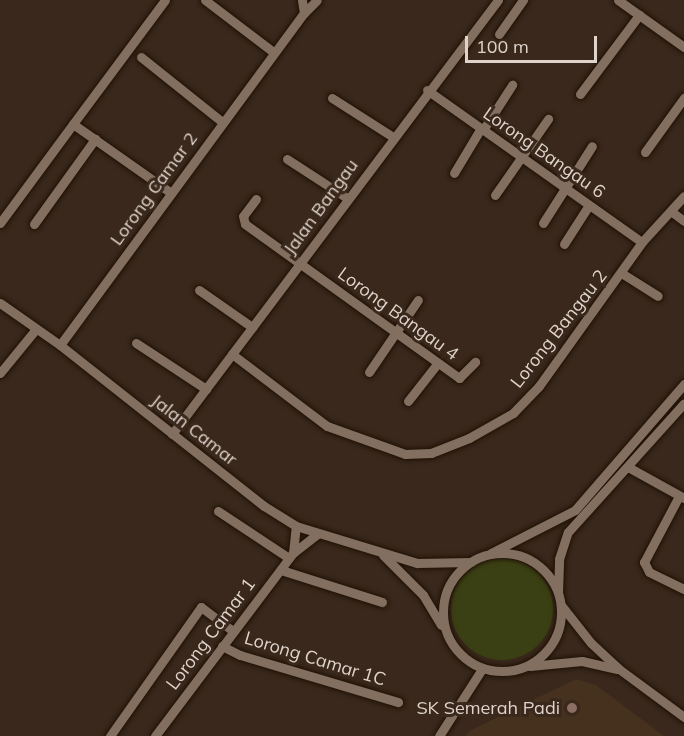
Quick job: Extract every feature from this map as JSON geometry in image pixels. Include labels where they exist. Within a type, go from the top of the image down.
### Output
[{"type":"street","points":[[0,223],[165,0]]},
{"type":"street","points":[[205,0],[272,51]]},
{"type":"street","points":[[302,0],[304,13]]},
{"type":"street","name":"Lorong Camar 2","points":[[60,345],[272,51],[317,0]]},
{"type":"street","name":"Jalan Bangau","points":[[172,434],[427,90],[498,0]]},
{"type":"street","points":[[499,34],[523,0]]},
{"type":"street","points":[[618,0],[684,47]]},
{"type":"street","points":[[580,94],[639,15]]},
{"type":"street","points":[[141,57],[222,122]]},
{"type":"street","points":[[454,173],[512,85]]},
{"type":"street","name":"Lorong Bangau 6","points":[[427,90],[642,242]]},
{"type":"street","points":[[332,98],[393,137]]},
{"type":"street","points":[[645,152],[684,98]]},
{"type":"street","points":[[495,195],[548,119]]},
{"type":"street","points":[[73,124],[171,193]]},
{"type":"street","points":[[34,224],[95,139]]},
{"type":"street","points":[[543,223],[592,147]]},
{"type":"street","points":[[287,159],[347,198]]},
{"type":"street","name":"Lorong Bangau 2","points":[[232,354],[327,426],[405,454],[431,453],[469,438],[513,413],[539,386],[623,274],[642,242],[672,212],[684,196]]},
{"type":"street","name":"Lorong Bangau 4","points":[[256,198],[242,220],[459,378],[475,362]]},
{"type":"street","points":[[564,244],[589,205]]},
{"type":"street","points":[[672,212],[684,221]]},
{"type":"street","points":[[623,274],[658,297]]},
{"type":"street","points":[[199,290],[252,327]]},
{"type":"street","points":[[369,372],[418,300]]},
{"type":"street","name":"Jalan Camar","points":[[0,303],[60,345],[264,506],[296,525],[383,555],[430,565],[471,562]]},
{"type":"street","points":[[0,373],[36,329]]},
{"type":"street","points":[[136,343],[206,389]]},
{"type":"street","points":[[408,401],[437,364]]},
{"type":"street","points":[[558,594],[561,544],[578,513],[684,384]]},
{"type":"street","points":[[619,669],[582,661],[504,671],[482,669],[460,655],[446,632],[444,596],[457,574],[471,562],[578,513],[628,467],[684,403]]},
{"type":"street","points":[[628,467],[681,497],[644,562],[649,572],[684,589]]},
{"type":"street","points":[[218,511],[291,556]]},
{"type":"street","name":"Lorong Camar 1","points":[[291,556],[296,525]]},
{"type":"street","name":"Lorong Camar 1","points":[[155,736],[232,630],[291,556],[317,534]]},
{"type":"street","points":[[488,555],[506,553],[527,559],[549,577],[561,605],[587,638],[619,669],[684,717]]},
{"type":"street","name":"Jalan Camar","points":[[383,555],[423,595],[446,632]]},
{"type":"street","points":[[281,570],[382,602]]},
{"type":"street","points":[[529,666],[554,640],[561,605]]},
{"type":"street","points":[[110,736],[201,607],[232,630]]},
{"type":"street","name":"Lorong Camar 1C","points":[[222,646],[240,655],[398,702]]},
{"type":"street","points":[[440,736],[482,669]]},
{"type":"shaded area","name":"SK Semerah Padi","points":[[576,679],[596,685],[664,736],[466,736],[469,731]]},
{"type":"green space","points":[[502,558],[522,562],[538,573],[549,589],[553,609],[549,629],[538,645],[522,656],[502,660],[482,656],[466,645],[455,629],[451,609],[455,589],[466,573],[482,562]]},
{"type":"place","name":"SK Semerah Padi","points":[[572,708]]}]
